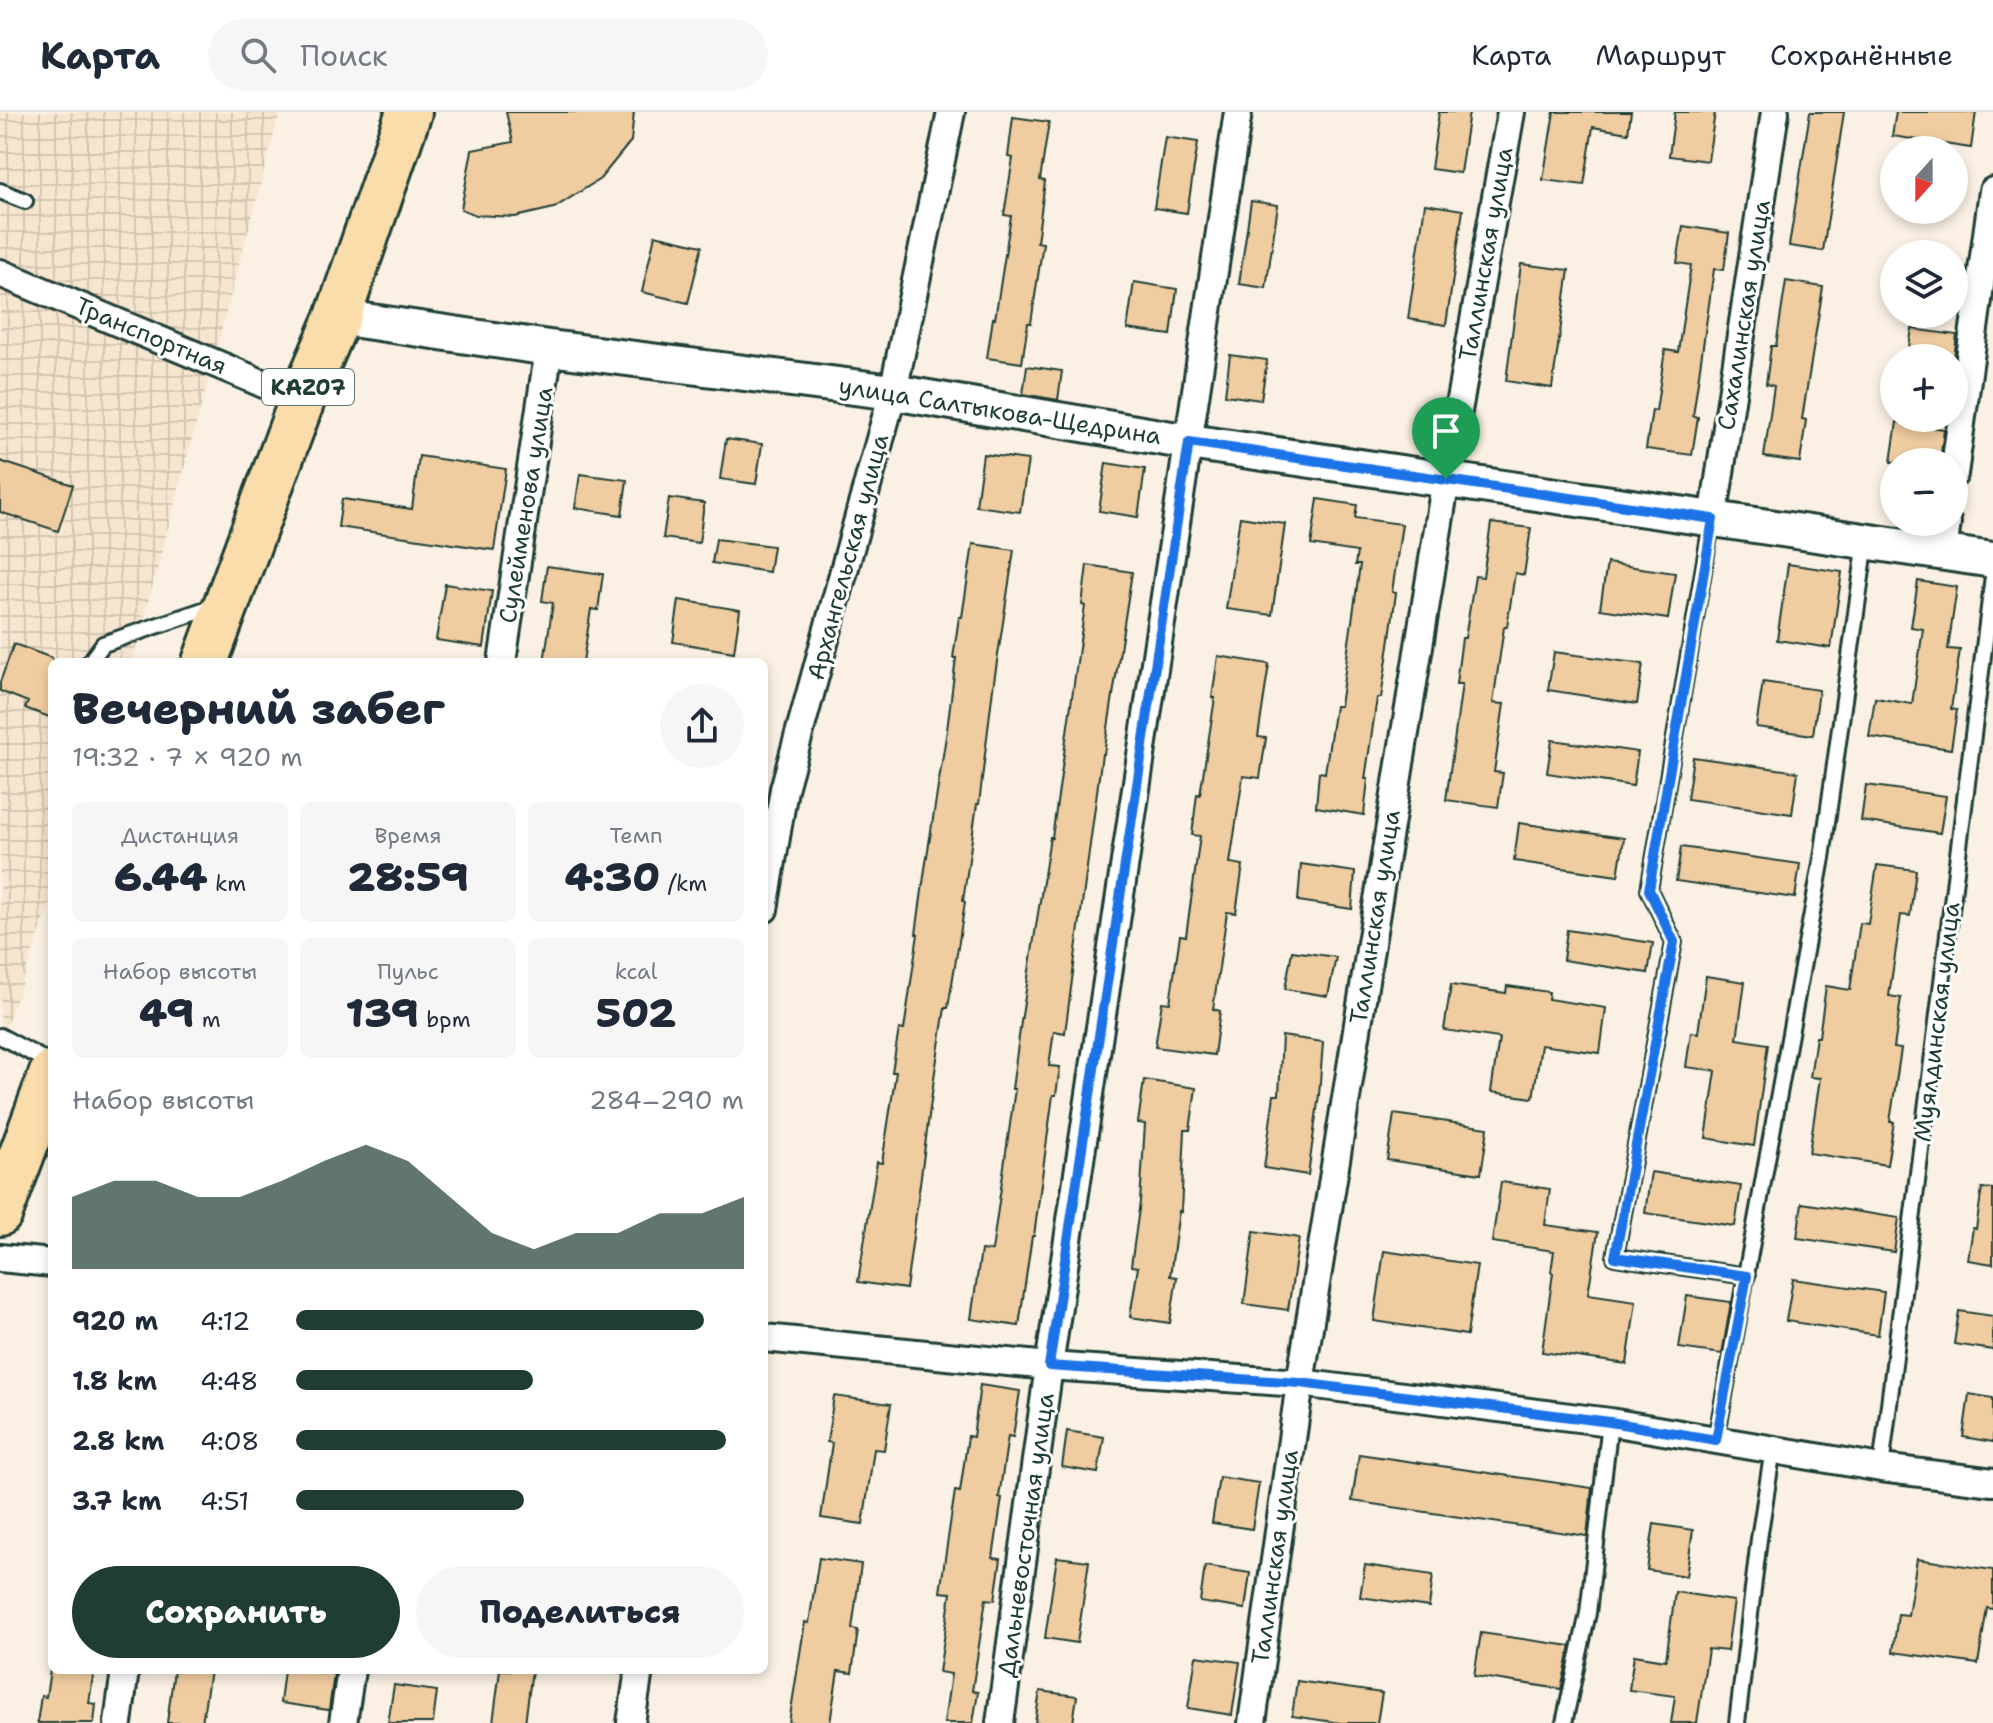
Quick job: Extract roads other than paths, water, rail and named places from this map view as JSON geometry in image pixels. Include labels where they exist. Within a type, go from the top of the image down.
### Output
[{"type":"highway","name":"KAZ07","points":[[206,658],[302,400],[338,317],[409,112]]},
{"type":"highway","points":[[0,1213],[48,1084]]},
{"type":"street","name":"Архангельская улица","points":[[768,885],[784,789],[893,392],[951,112]]},
{"type":"street","name":"Дальневосточная улица","points":[[1000,1723],[1049,1366],[1238,112]]},
{"type":"street","name":"Таллинская улица","points":[[1252,1723],[1300,1383],[1446,479],[1511,112]]},
{"type":"street","name":"Сахалинская улица","points":[[1713,519],[1775,112]]},
{"type":"street","points":[[1958,448],[1993,191]]},
{"type":"street","name":"Транспортная","points":[[0,273],[302,400]]},
{"type":"street","name":"улица Салтыкова-Щедрина","points":[[338,317],[549,348],[893,392],[1189,442],[1866,541],[1945,537],[1993,560]]},
{"type":"street","name":"Сулейменова улица","points":[[503,658],[549,348]]},
{"type":"street","points":[[0,1258],[48,1263]]},
{"type":"street","points":[[768,1338],[1049,1366],[1300,1383],[1610,1422],[1881,1468],[1993,1482]]},
{"type":"street","points":[[118,1723],[124,1674]]},
{"type":"street","points":[[343,1723],[350,1674]]},
{"type":"street","points":[[631,1723],[638,1674]]},
{"type":"lane","points":[[0,191],[25,201]]},
{"type":"lane","points":[[1713,519],[1649,890],[1674,942],[1615,1257],[1747,1276]]},
{"type":"lane","points":[[1716,1440],[1822,858],[1866,541]]},
{"type":"lane","name":"Муялдинская улица","points":[[1881,1468],[1993,576]]},
{"type":"lane","points":[[93,658],[103,644],[227,602]]},
{"type":"lane","points":[[0,1036],[48,1062]]},
{"type":"lane","points":[[1564,1723],[1588,1613],[1610,1422]]},
{"type":"lane","points":[[1737,1723],[1773,1449]]}]
